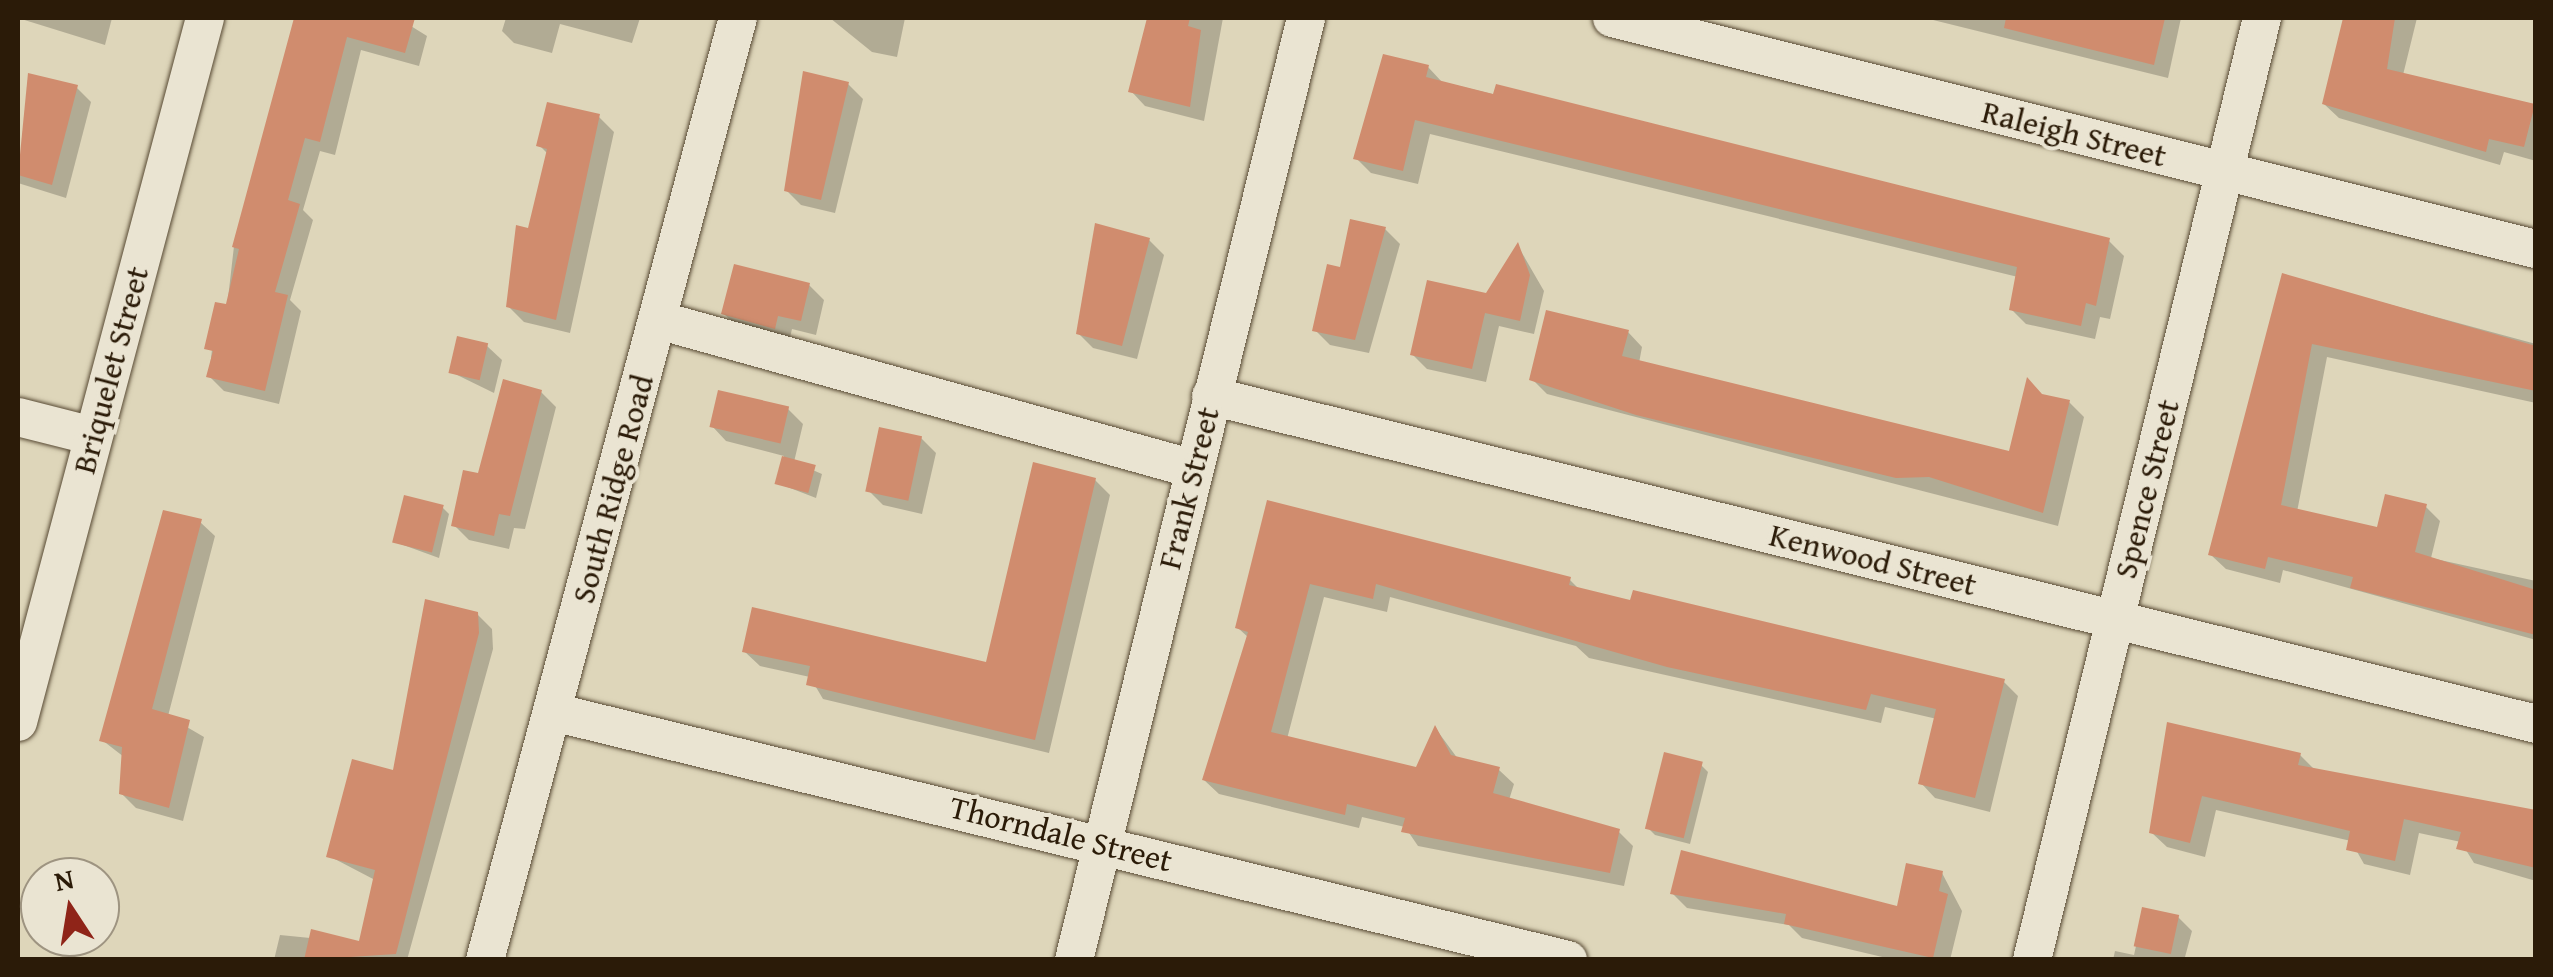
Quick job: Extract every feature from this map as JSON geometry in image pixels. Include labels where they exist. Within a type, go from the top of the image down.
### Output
[{"type":"street","name":"Briquelet Street","points":[[18,722],[205,18]]},
{"type":"street","name":"South Ridge Road","points":[[485,960],[738,18]]},
{"type":"street","name":"Frank Street","points":[[1074,960],[1306,18]]},
{"type":"street","name":"Raleigh Street","points":[[1612,18],[2536,249]]},
{"type":"street","name":"Spence Street","points":[[2032,960],[2262,18]]},
{"type":"street","points":[[658,320],[1194,469]]},
{"type":"street","name":"Kenwood Street","points":[[1211,396],[2536,724]]},
{"type":"street","points":[[18,417],[93,436]]},
{"type":"street","name":"Thorndale Street","points":[[553,712],[1568,960]]},
{"type":"building","points":[[294,18],[415,18],[405,53],[347,37],[320,142],[305,138],[288,200],[300,204],[275,292],[288,295],[265,391],[206,377],[213,351],[204,349],[215,302],[226,304],[239,249],[232,247]]},
{"type":"building","points":[[1147,18],[1190,18],[1188,26],[1201,30],[1190,107],[1128,92]]},
{"type":"building","points":[[2006,18],[2165,18],[2154,65],[2004,28]]},
{"type":"building","points":[[2343,18],[2395,18],[2387,69],[2535,104],[2524,147],[2489,139],[2486,152],[2322,104]]},
{"type":"building","points":[[1383,54],[1429,65],[1426,77],[1493,94],[1496,84],[2110,238],[2096,306],[2086,303],[2081,326],[2009,310],[2017,267],[1415,120],[1403,171],[1353,159]]},
{"type":"building","points":[[803,71],[849,82],[821,200],[784,191]]},
{"type":"building","points":[[28,73],[78,85],[52,185],[18,175]]},
{"type":"building","points":[[547,102],[600,114],[556,320],[506,307],[516,225],[528,228],[547,149],[536,146]]},
{"type":"building","points":[[1350,219],[1386,227],[1355,340],[1312,331],[1327,264],[1340,267]]},
{"type":"building","points":[[1095,223],[1150,238],[1122,346],[1076,334]]},
{"type":"building","points":[[1518,242],[1530,275],[1520,321],[1485,313],[1472,369],[1410,355],[1427,280],[1486,293]]},
{"type":"building","points":[[734,264],[810,283],[801,321],[778,316],[775,329],[721,314]]},
{"type":"building","points":[[2282,273],[2536,346],[2536,391],[2312,344],[2281,505],[2377,527],[2385,494],[2427,504],[2415,552],[2536,590],[2536,635],[2350,588],[2353,577],[2268,557],[2265,569],[2208,555]]},
{"type":"building","points":[[1546,310],[1629,330],[1622,356],[2009,451],[2027,377],[2042,394],[2070,400],[2043,513],[1929,477],[1896,478],[1636,415],[1529,380]]},
{"type":"building","points":[[457,336],[488,343],[480,380],[448,373]]},
{"type":"building","points":[[503,379],[542,390],[510,516],[499,514],[494,536],[451,526],[463,470],[478,473]]},
{"type":"building","points":[[718,390],[789,406],[781,443],[709,427]]},
{"type":"building","points":[[879,427],[922,436],[908,501],[865,492]]},
{"type":"building","points":[[782,456],[816,465],[808,493],[774,484]]},
{"type":"building","points":[[1033,462],[1096,478],[1035,740],[806,685],[810,666],[742,652],[752,607],[986,662]]},
{"type":"building","points":[[404,495],[444,505],[432,552],[392,543]]},
{"type":"building","points":[[1267,500],[1571,577],[1569,585],[1630,600],[1633,590],[2005,679],[1975,798],[1918,784],[1936,709],[1871,694],[1866,710],[1667,667],[1376,584],[1373,599],[1310,584],[1271,732],[1416,767],[1435,725],[1451,755],[1500,767],[1493,793],[1620,829],[1610,873],[1401,832],[1405,818],[1347,804],[1345,815],[1202,780],[1248,632],[1235,628]]},
{"type":"building","points":[[163,510],[202,519],[152,709],[190,720],[169,808],[119,794],[122,747],[99,741]]},
{"type":"building","points":[[425,599],[478,612],[479,633],[396,954],[304,960],[311,929],[359,941],[375,870],[326,857],[352,759],[393,770]]},
{"type":"building","points":[[2167,722],[2301,753],[2298,765],[2536,810],[2536,868],[2456,849],[2461,832],[2404,819],[2395,861],[2346,850],[2350,831],[2202,796],[2190,843],[2149,833]]},
{"type":"building","points":[[1664,752],[1703,762],[1684,838],[1645,829]]},
{"type":"building","points":[[1681,850],[1897,906],[1906,863],[1943,871],[1939,891],[1948,894],[1933,958],[1784,924],[1786,914],[1670,894]]},
{"type":"building","points":[[2142,907],[2179,915],[2171,954],[2134,946]]}]
